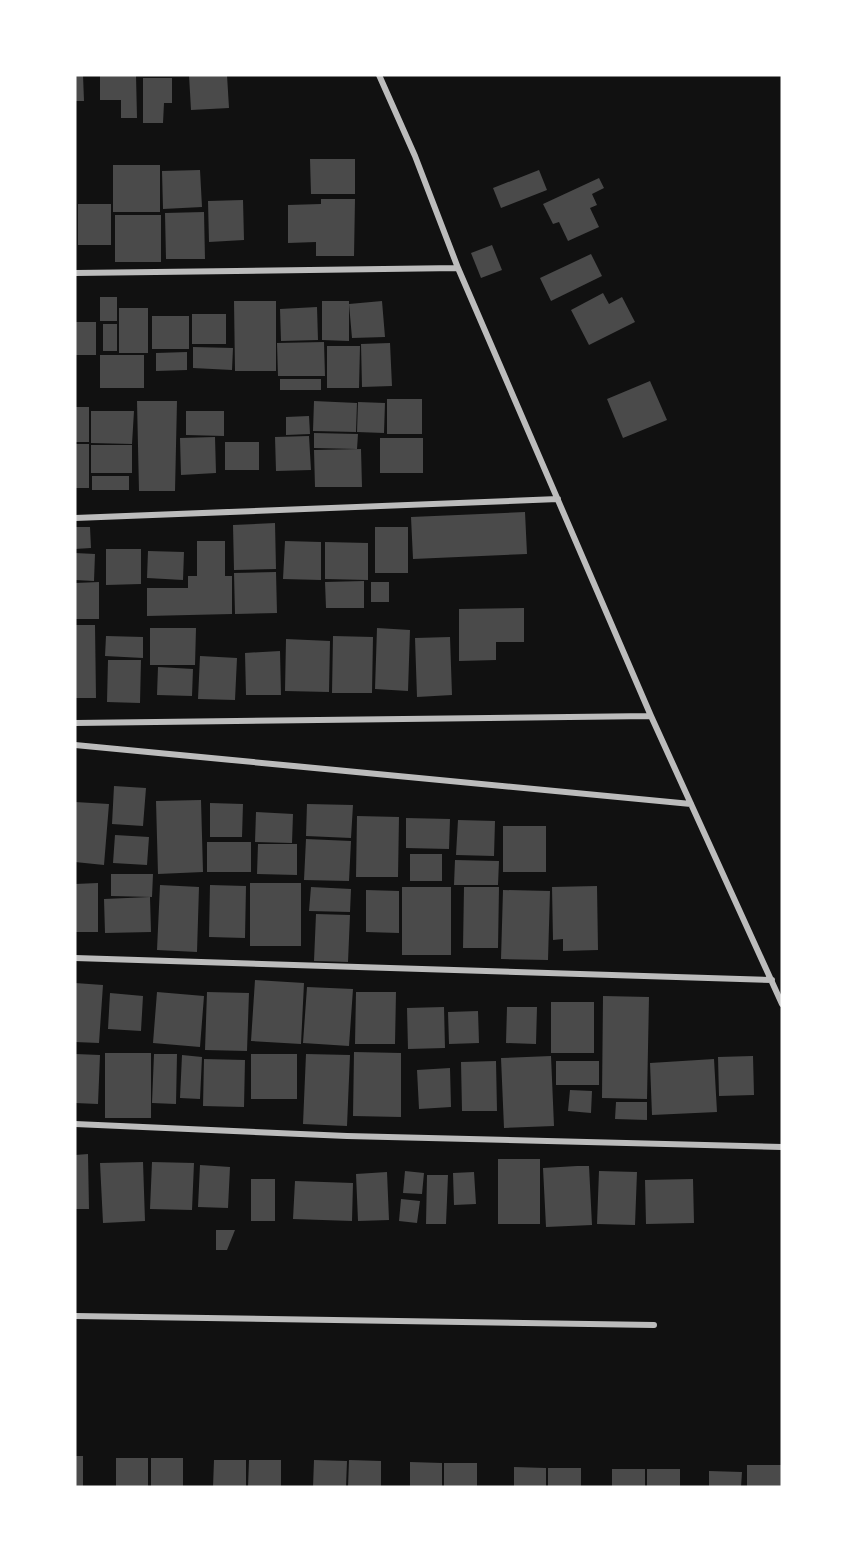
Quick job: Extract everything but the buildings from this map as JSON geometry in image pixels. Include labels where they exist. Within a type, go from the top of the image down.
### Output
[{"type":"street","points":[[379,75],[415,156],[458,268],[651,716],[782,1004]]},
{"type":"street","points":[[75,273],[458,268]]},
{"type":"street","points":[[75,518],[558,499]]},
{"type":"street","points":[[75,723],[651,716]]},
{"type":"street","points":[[75,745],[691,804]]},
{"type":"street","points":[[75,958],[772,980]]},
{"type":"street","points":[[75,1124],[347,1136],[782,1146]]},
{"type":"street","points":[[75,1316],[654,1325]]}]
